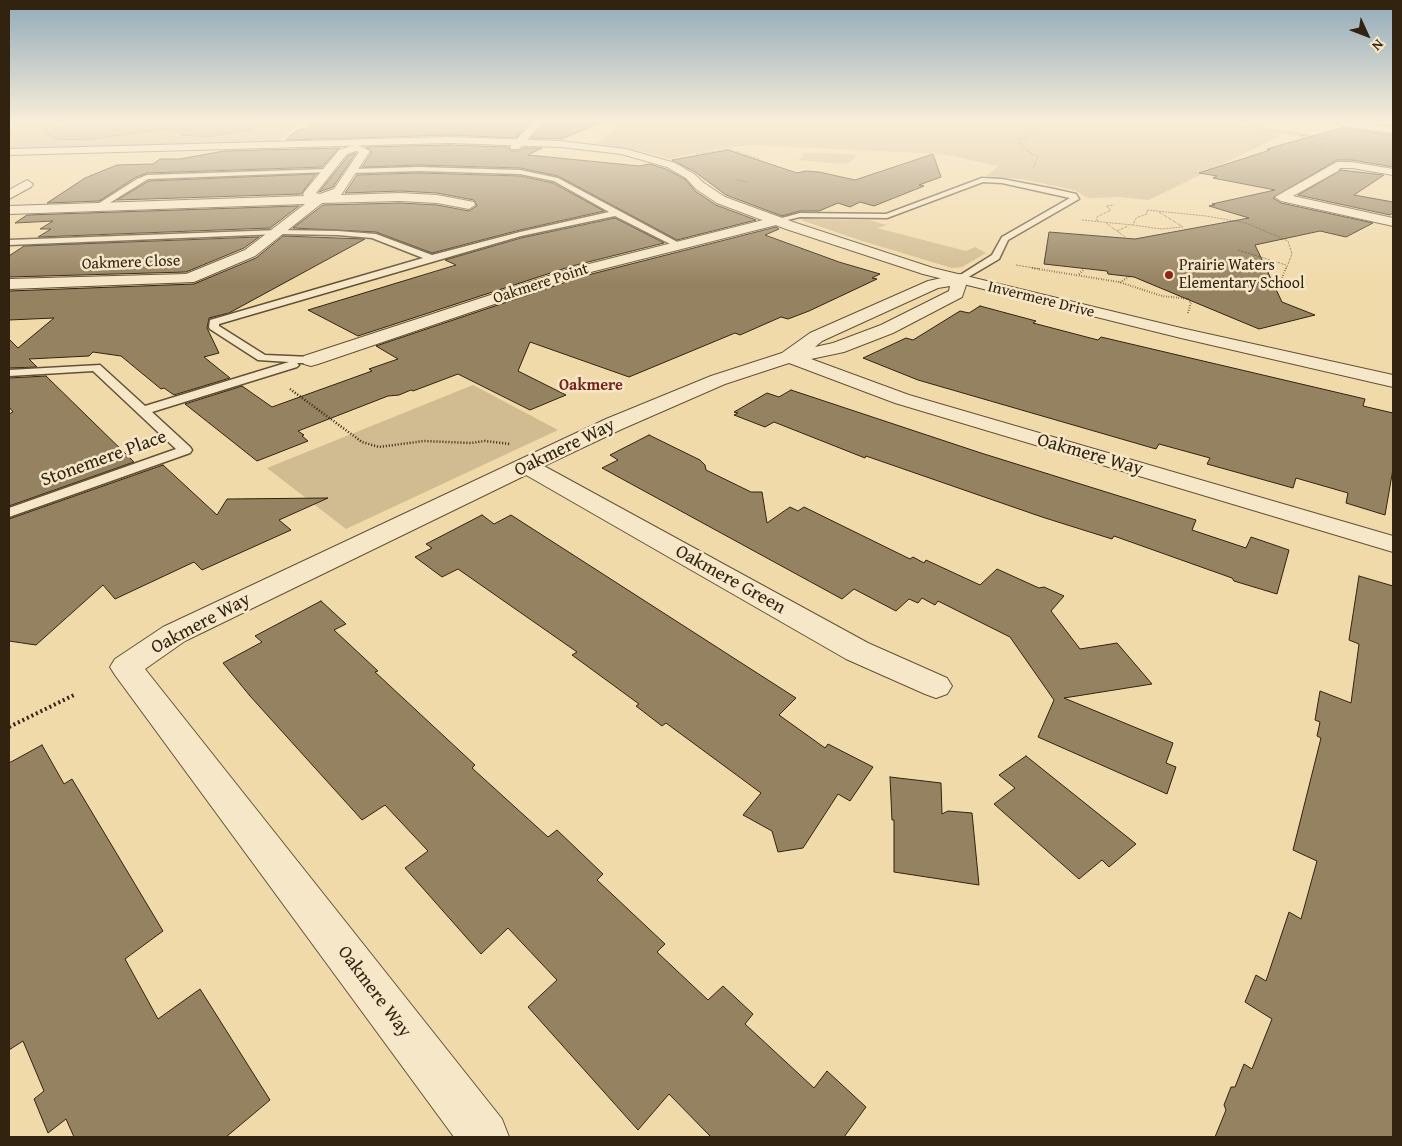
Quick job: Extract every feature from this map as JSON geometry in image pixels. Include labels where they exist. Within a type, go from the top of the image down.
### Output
[{"type":"street","points":[[323,176],[309,194],[320,199],[400,197],[437,199],[469,205]]},
{"type":"street","name":"Oakmere Close","points":[[9,284],[188,279],[250,253],[320,199],[338,192],[348,176]]},
{"type":"street","name":"Invermere Drive","points":[[670,176],[700,186]]},
{"type":"street","name":"Invermere Drive","points":[[690,176],[700,186],[721,200],[775,221],[876,255],[960,279],[1181,333],[1393,381]]},
{"type":"street","points":[[1320,176],[1282,197],[1393,222]]},
{"type":"street","points":[[9,195],[27,184]]},
{"type":"street","name":"Oakmere Close","points":[[9,210],[320,199]]},
{"type":"street","name":"Oakmere Point","points":[[311,360],[578,271],[775,221]]},
{"type":"street","name":"Oakmere Way","points":[[484,1137],[126,667],[174,634],[520,455],[614,424],[709,383],[789,357],[837,348],[887,329],[956,294],[960,279]]},
{"type":"street","name":"Oakmere Way","points":[[789,357],[902,399],[1393,544]]},
{"type":"street","name":"Oakmere Green","points":[[520,455],[857,651],[936,686]]},
{"type":"lane","points":[[98,207],[139,180],[147,177],[163,176]]},
{"type":"lane","points":[[543,176],[556,179],[616,213],[679,245]]},
{"type":"lane","points":[[775,221],[800,216],[887,216],[982,180],[1002,181],[1073,196],[1075,199],[1004,239],[996,256],[960,279]]},
{"type":"lane","points":[[311,360],[262,358],[214,327],[214,322],[520,234],[616,213]]},
{"type":"lane","points":[[9,242],[279,232],[338,233],[373,236],[432,258]]},
{"type":"lane","name":"Stonemere Place","points":[[142,411],[311,360]]},
{"type":"lane","name":"Stonemere Place","points":[[9,373],[96,367],[185,450],[9,513]]},
{"type":"path","points":[[1097,221],[1097,217],[1111,210],[1106,206],[1114,205]]},
{"type":"path","points":[[1133,225],[1136,218],[1147,214],[1147,210],[1234,220],[1280,236],[1288,241],[1292,254],[1278,287],[1248,285]]},
{"type":"path","points":[[1076,220],[1161,229],[1183,228],[1159,212]]},
{"type":"path","points":[[1097,221],[1108,224],[1125,237]]},
{"type":"path","points":[[1118,231],[1121,228],[1133,225]]},
{"type":"path","points":[[1238,250],[1286,265]]},
{"type":"path","points":[[1013,265],[1079,274],[1119,282],[1162,296],[1189,299],[1191,302],[1188,315]]},
{"type":"path","points":[[1079,274],[1084,269]]},
{"type":"path","points":[[1119,282],[1129,276]]},
{"type":"path","points":[[295,384],[289,390],[362,442],[379,447],[424,441],[471,443],[485,441],[520,455]]},
{"type":"path","points":[[9,727],[76,694]]},
{"type":"shaded area","points":[[992,176],[1197,176],[1149,200],[1119,197],[1088,198],[1074,190],[1021,179]]},
{"type":"shaded area","points":[[801,220],[869,220],[887,225],[877,228],[966,251],[975,247],[986,253],[962,267],[952,268]]},
{"type":"shaded area","points":[[473,385],[558,430],[346,529],[267,468]]},
{"type":"building","points":[[137,176],[99,201],[47,203],[85,178]]},
{"type":"building","points":[[257,176],[314,176],[301,194],[117,200],[149,181]]},
{"type":"building","points":[[332,176],[340,176],[333,187],[319,192]]},
{"type":"building","points":[[356,176],[522,176],[553,183],[604,211],[432,253],[376,232],[293,228],[323,205],[400,203],[437,205],[469,211],[477,206],[474,200],[437,193],[400,191],[345,193]]},
{"type":"building","points":[[559,176],[680,176],[685,179],[695,191],[716,205],[756,220],[677,240]]},
{"type":"building","points":[[701,176],[839,176],[855,180],[866,176],[941,177],[919,185],[924,186],[874,206],[860,202],[850,207],[838,203],[819,211],[800,211],[782,216],[726,195]]},
{"type":"building","points":[[1309,176],[1273,198],[1281,203],[1373,223],[1346,237],[1320,231],[1255,245],[1282,302],[1315,315],[1259,329],[1134,277],[1108,274],[1107,271],[1044,264],[1049,232],[1135,239],[1249,218],[1209,206],[1275,190],[1213,178]]},
{"type":"building","points":[[1330,176],[1382,176],[1354,195],[1393,202],[1393,213],[1390,215],[1298,195]]},
{"type":"building","points":[[299,206],[270,228],[38,237],[51,229],[40,229],[53,221],[15,223],[27,215]]},
{"type":"building","points":[[615,218],[664,243],[572,266],[358,336],[308,310],[456,265],[445,260],[521,238]]},
{"type":"building","points":[[776,227],[779,229],[765,235],[839,262],[880,274],[872,278],[877,279],[809,311],[788,319],[781,317],[740,335],[735,333],[629,377],[530,342],[518,371],[566,395],[530,410],[458,374],[413,391],[388,396],[298,431],[308,441],[257,461],[185,404],[242,386],[272,407],[372,371],[369,369],[398,359],[376,346],[584,276]]},
{"type":"building","points":[[283,236],[365,239],[229,313],[209,318],[207,328],[219,353],[204,357],[230,378],[174,395],[164,388],[161,389],[121,356],[93,352],[89,356],[29,359],[37,367],[9,368],[9,339],[18,348],[54,318],[9,320],[9,291],[194,284],[256,258]]},
{"type":"building","points":[[259,237],[244,248],[186,272],[9,277],[9,256],[24,246]]},
{"type":"building","points":[[980,306],[1036,321],[1033,323],[1098,340],[1101,337],[1365,399],[1363,406],[1393,413],[1393,469],[1385,515],[1346,503],[1348,493],[1296,478],[1293,488],[1207,464],[1210,458],[1159,444],[1156,449],[918,380],[863,358],[906,338],[913,340],[960,311],[969,313]]},
{"type":"building","points":[[46,376],[134,462],[9,506],[9,414],[13,412],[9,407],[9,378]]},
{"type":"building","points":[[791,390],[981,453],[1196,520],[1192,530],[1246,548],[1251,537],[1289,550],[1277,594],[1234,581],[1232,578],[1114,536],[1112,539],[1042,517],[866,456],[865,458],[774,422],[765,427],[734,415],[738,413],[734,412],[767,393],[779,397]]},
{"type":"building","points":[[649,435],[700,460],[705,465],[706,470],[751,492],[762,492],[767,523],[790,507],[798,511],[804,507],[910,559],[913,557],[924,563],[926,560],[980,585],[997,569],[1039,588],[1044,587],[1064,596],[1051,611],[1080,649],[1117,643],[1152,684],[1064,698],[1173,743],[1166,763],[1176,767],[1167,794],[1038,737],[1054,700],[1010,637],[938,601],[935,605],[922,598],[918,603],[909,599],[896,611],[854,589],[842,599],[602,468],[618,460],[610,455]]},
{"type":"building","points":[[163,465],[217,515],[227,499],[328,498],[279,520],[291,530],[202,570],[194,562],[115,599],[103,585],[36,645],[9,641],[9,519]]},
{"type":"building","points":[[482,515],[494,524],[511,515],[796,698],[779,715],[825,748],[828,744],[873,767],[850,801],[838,794],[803,848],[778,852],[772,831],[743,815],[761,793],[666,723],[662,726],[636,706],[639,704],[572,655],[577,652],[458,569],[442,577],[415,557],[432,548],[426,544]]},
{"type":"building","points":[[1359,576],[1393,586],[1393,1137],[1215,1137],[1226,1110],[1224,1105],[1231,1087],[1235,1087],[1244,1064],[1252,1069],[1272,1019],[1245,1002],[1256,975],[1266,981],[1289,912],[1301,919],[1317,861],[1293,850],[1321,738],[1317,736],[1320,722],[1315,720],[1320,691],[1351,703],[1359,644],[1349,640]]},
{"type":"building","points":[[321,601],[346,624],[334,630],[378,671],[375,672],[475,765],[472,768],[548,837],[557,830],[603,874],[597,880],[665,944],[657,952],[708,1000],[723,986],[753,1014],[745,1024],[814,1088],[827,1071],[866,1107],[844,1137],[711,1137],[669,1094],[638,1130],[528,1007],[557,980],[508,928],[481,954],[405,868],[428,851],[385,805],[362,820],[250,696],[223,663],[262,642],[255,636]]},
{"type":"building","points":[[42,745],[64,784],[72,779],[163,931],[125,959],[158,1019],[200,989],[270,1100],[226,1137],[74,1137],[66,1119],[48,1133],[34,1099],[44,1091],[23,1041],[9,1050],[9,763]]},
{"type":"building","points":[[1026,756],[1136,844],[1109,867],[1102,860],[1079,879],[994,804],[1015,788],[999,775]]},
{"type":"building","points":[[890,777],[941,783],[942,814],[948,811],[972,813],[979,885],[894,872],[894,820],[892,820]]},
{"type":"place","name":"Prairie Waters Elementary School","points":[[1169,275]]},
{"type":"district","name":"Oakmere","points":[[591,386]]}]
